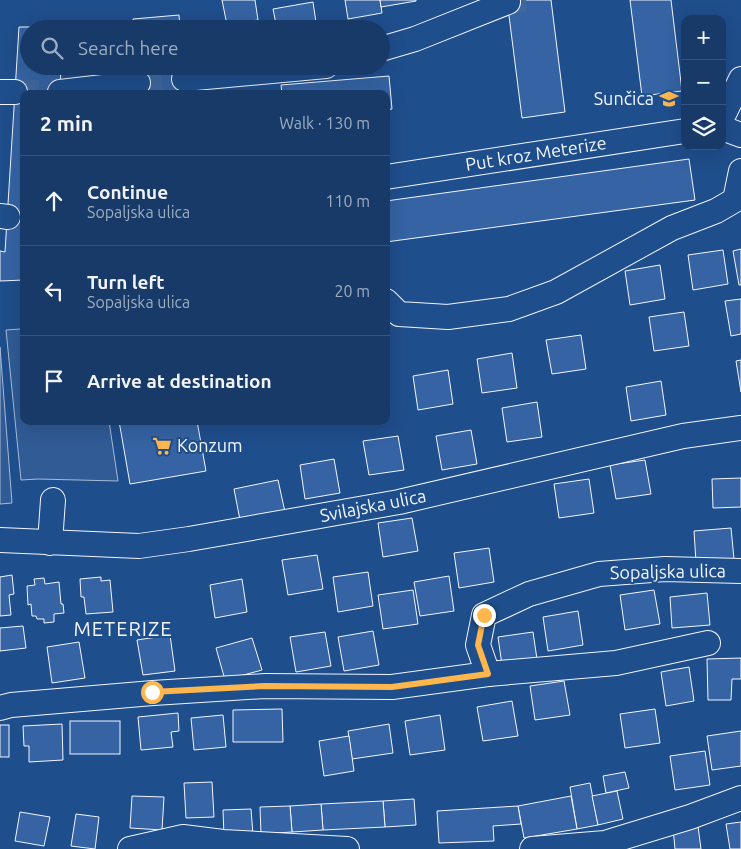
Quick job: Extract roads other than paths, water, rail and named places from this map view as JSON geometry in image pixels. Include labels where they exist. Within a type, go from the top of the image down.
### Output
[{"type":"street","points":[[390,46],[508,2]]},
{"type":"street","points":[[184,78],[220,75]]},
{"type":"street","points":[[726,110],[741,78]]},
{"type":"street","points":[[77,90],[138,83]]},
{"type":"street","points":[[726,129],[741,135]]},
{"type":"street","name":"Put kroz Meterize","points":[[390,176],[681,132]]},
{"type":"street","points":[[390,305],[399,314],[448,317],[509,309],[556,292],[672,228],[716,211],[735,200],[741,171]]},
{"type":"street","name":"Svilajska ulica","points":[[0,540],[139,546],[189,539],[399,502],[683,436],[741,428]]},
{"type":"street","points":[[50,543],[53,500]]},
{"type":"street","name":"Sopaljska ulica","points":[[488,674],[478,645],[484,615],[530,594],[598,574],[665,569],[741,571]]},
{"type":"street","points":[[0,708],[11,705],[152,692],[265,686],[392,687],[488,674],[616,664],[708,643]]},
{"type":"street","points":[[532,849],[605,844],[690,817],[741,798]]},
{"type":"street","points":[[130,849],[183,837],[223,842],[347,849]]},
{"type":"tunnel","points":[[508,2],[526,0]]},
{"type":"tunnel","points":[[138,83],[184,79]]},
{"type":"tunnel","points":[[15,92],[20,92]]},
{"type":"place","name":"Sunčica","points":[[669,99]]},
{"type":"place","name":"Konzum","points":[[162,446]]},
{"type":"district","name":"METERIZE","points":[[123,629]]}]
